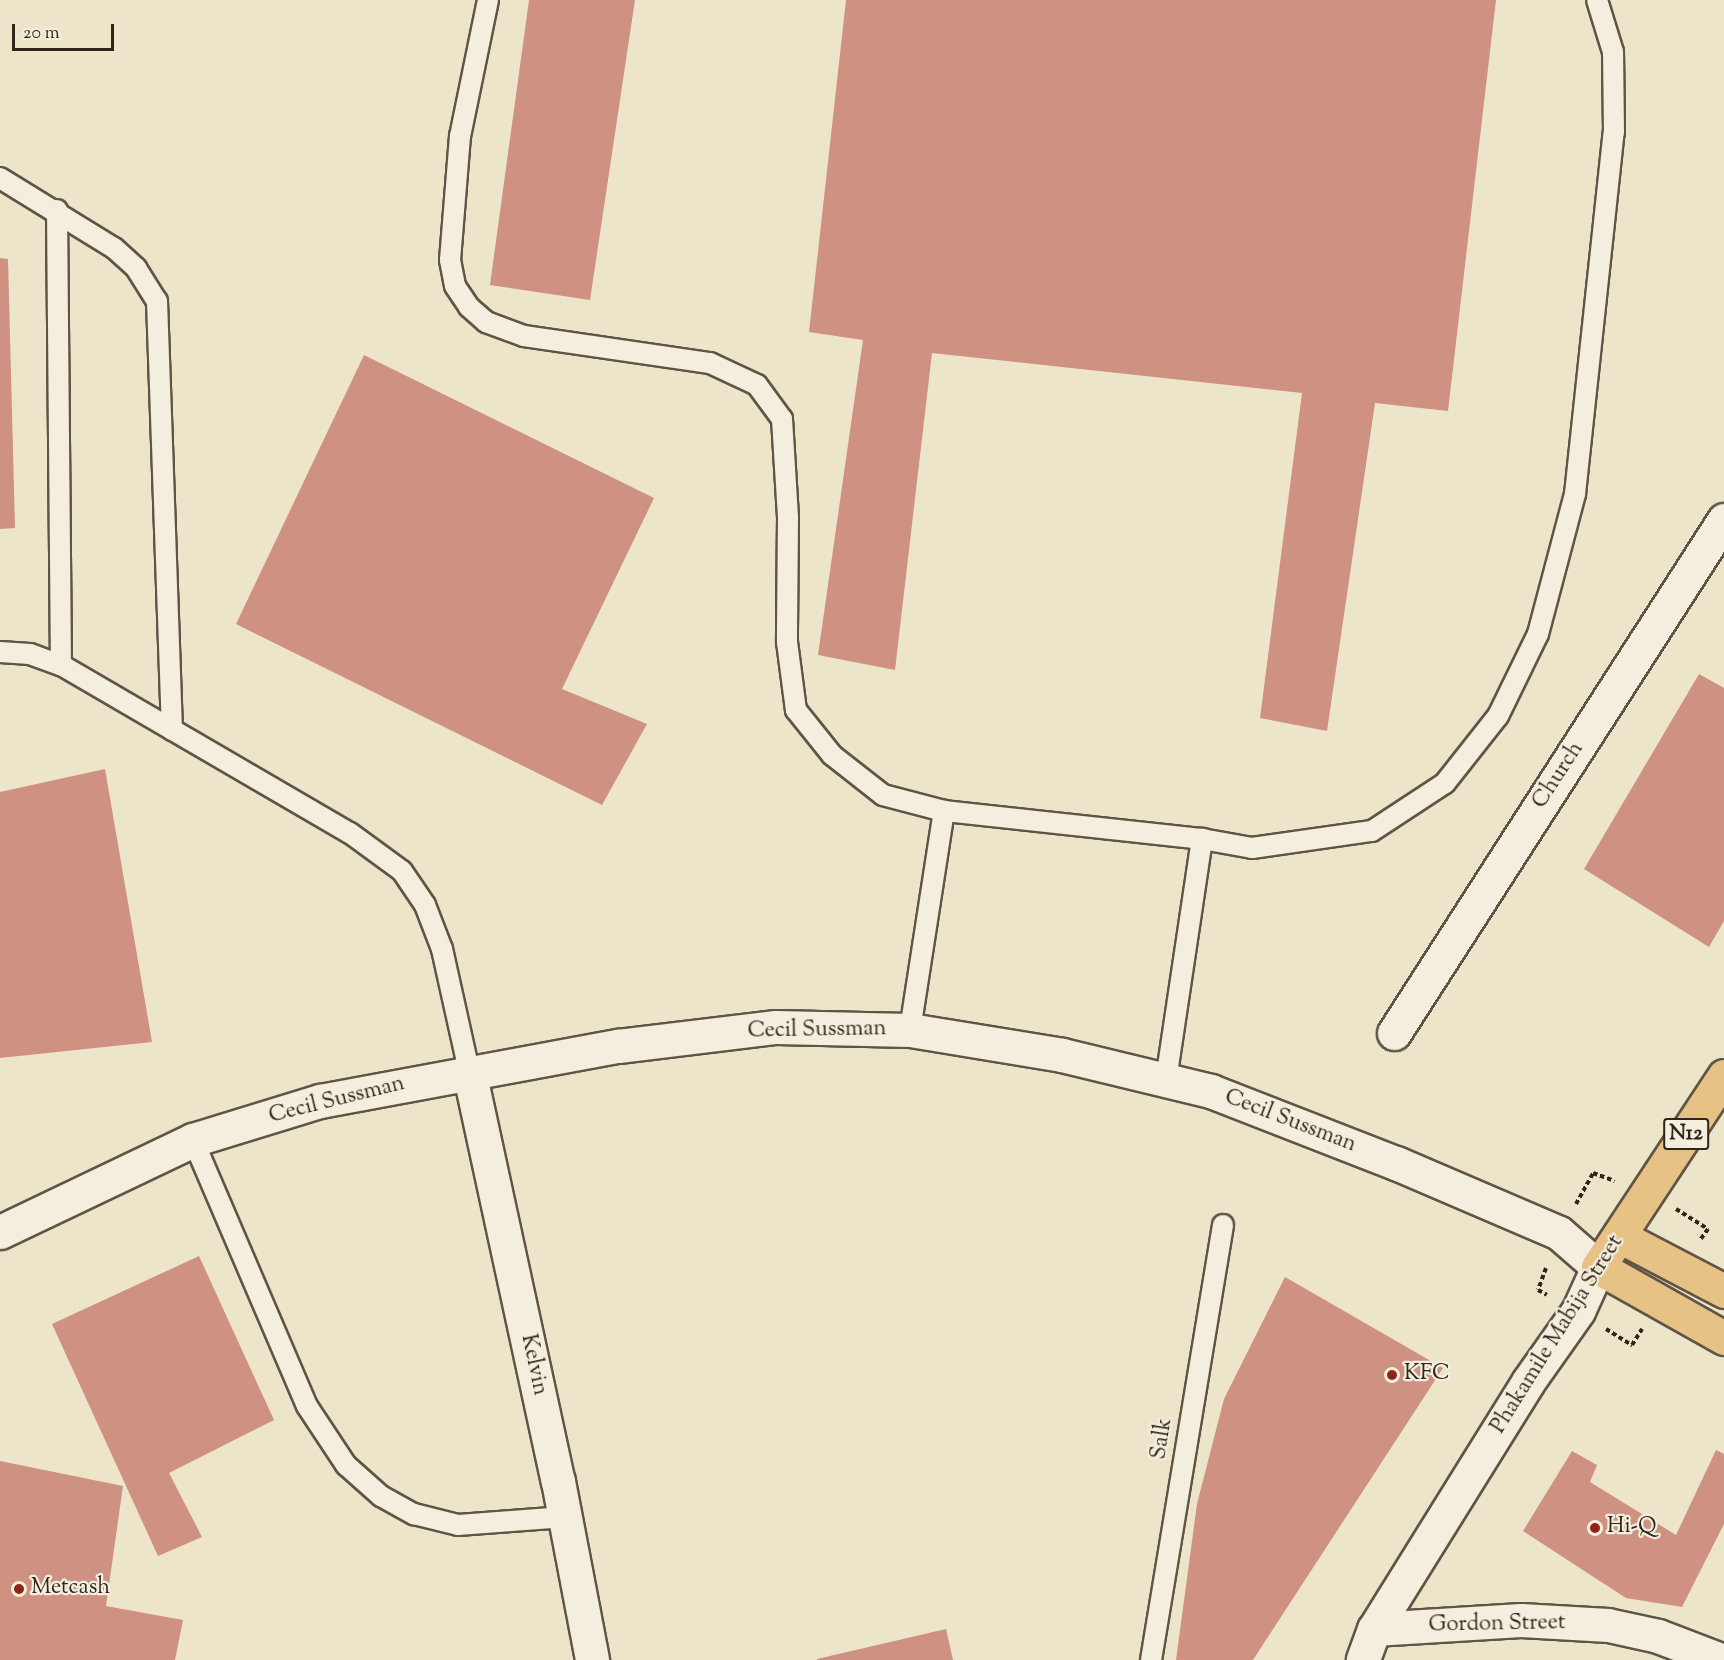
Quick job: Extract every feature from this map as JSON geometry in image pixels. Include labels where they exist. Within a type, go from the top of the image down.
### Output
[{"type":"highway","name":"Phakamile Mabija Street","points":[[1598,1267],[1724,1076]]},
{"type":"highway","points":[[1619,1236],[1724,1291]]},
{"type":"highway","points":[[1598,1267],[1724,1338]]},
{"type":"street","name":"Church","points":[[1394,1033],[1724,520]]},
{"type":"street","name":"Cecil Sussman","points":[[0,1232],[193,1140],[320,1101],[469,1071],[618,1046],[776,1028],[910,1030],[1062,1055],[1211,1091],[1375,1155],[1559,1233],[1598,1267]]},
{"type":"street","name":"Kelvin","points":[[469,1071],[565,1517],[592,1660]]},
{"type":"street","name":"Cecil Sussman","points":[[1559,1233],[1619,1236]]},
{"type":"street","name":"Phakamile Mabija Street","points":[[1363,1660],[1374,1629],[1528,1382],[1578,1311],[1598,1267]]},
{"type":"street","name":"Gordon Street","points":[[1374,1629],[1521,1620],[1608,1625],[1658,1636],[1721,1660]]},
{"type":"lane","points":[[488,0],[460,136],[450,260],[455,286],[469,308],[486,322],[524,336],[710,363],[757,385],[782,419],[788,517],[787,642],[796,710],[832,755],[883,795],[944,811],[1202,839],[1252,848],[1372,831],[1445,783],[1498,716],[1538,634],[1575,494],[1614,132],[1613,52],[1597,0]]},
{"type":"lane","points":[[0,178],[57,210],[114,248],[136,268],[157,301],[172,730]]},
{"type":"lane","points":[[57,210],[61,666]]},
{"type":"lane","points":[[0,652],[30,654],[61,666],[350,833],[402,871],[425,906],[442,949],[469,1071]]},
{"type":"lane","points":[[910,1030],[944,811]]},
{"type":"lane","points":[[1166,1080],[1202,839]]},
{"type":"lane","points":[[193,1140],[307,1406],[346,1466],[381,1496],[414,1514],[458,1525],[565,1517]]},
{"type":"lane","name":"Salk","points":[[1151,1660],[1223,1225]]},
{"type":"building","points":[[529,0],[635,0],[590,300],[490,285]]},
{"type":"building","points":[[846,0],[1496,0],[1448,411],[1375,403],[1327,731],[1260,718],[1302,393],[932,353],[895,670],[818,655],[863,340],[809,332]]},
{"type":"building","points":[[0,258],[8,259],[15,528],[0,529]]},
{"type":"building","points":[[364,355],[654,498],[562,689],[647,724],[602,805],[236,624]]},
{"type":"building","points":[[1699,674],[1724,688],[1724,921],[1709,947],[1584,869]]},
{"type":"building","points":[[105,769],[152,1042],[0,1058],[0,792]]},
{"type":"building","points":[[199,1256],[274,1420],[169,1473],[202,1537],[158,1556],[52,1324]]},
{"type":"building","points":[[1285,1277],[1443,1368],[1253,1660],[1176,1660],[1197,1504],[1224,1399]]},
{"type":"building","name":"Hi-Q","points":[[1716,1450],[1724,1454],[1724,1524],[1682,1607],[1626,1598],[1523,1531],[1572,1451],[1597,1465],[1590,1482],[1676,1535]]},
{"type":"building","points":[[0,1461],[123,1486],[106,1606],[183,1620],[175,1660],[0,1660]]},
{"type":"building","points":[[946,1629],[953,1660],[817,1660],[817,1659]]},
{"type":"place","name":"KFC","points":[[1392,1375]]},
{"type":"place","name":"Hi-Q","points":[[1595,1528]]},
{"type":"place","name":"Metcash","points":[[19,1589]]}]
